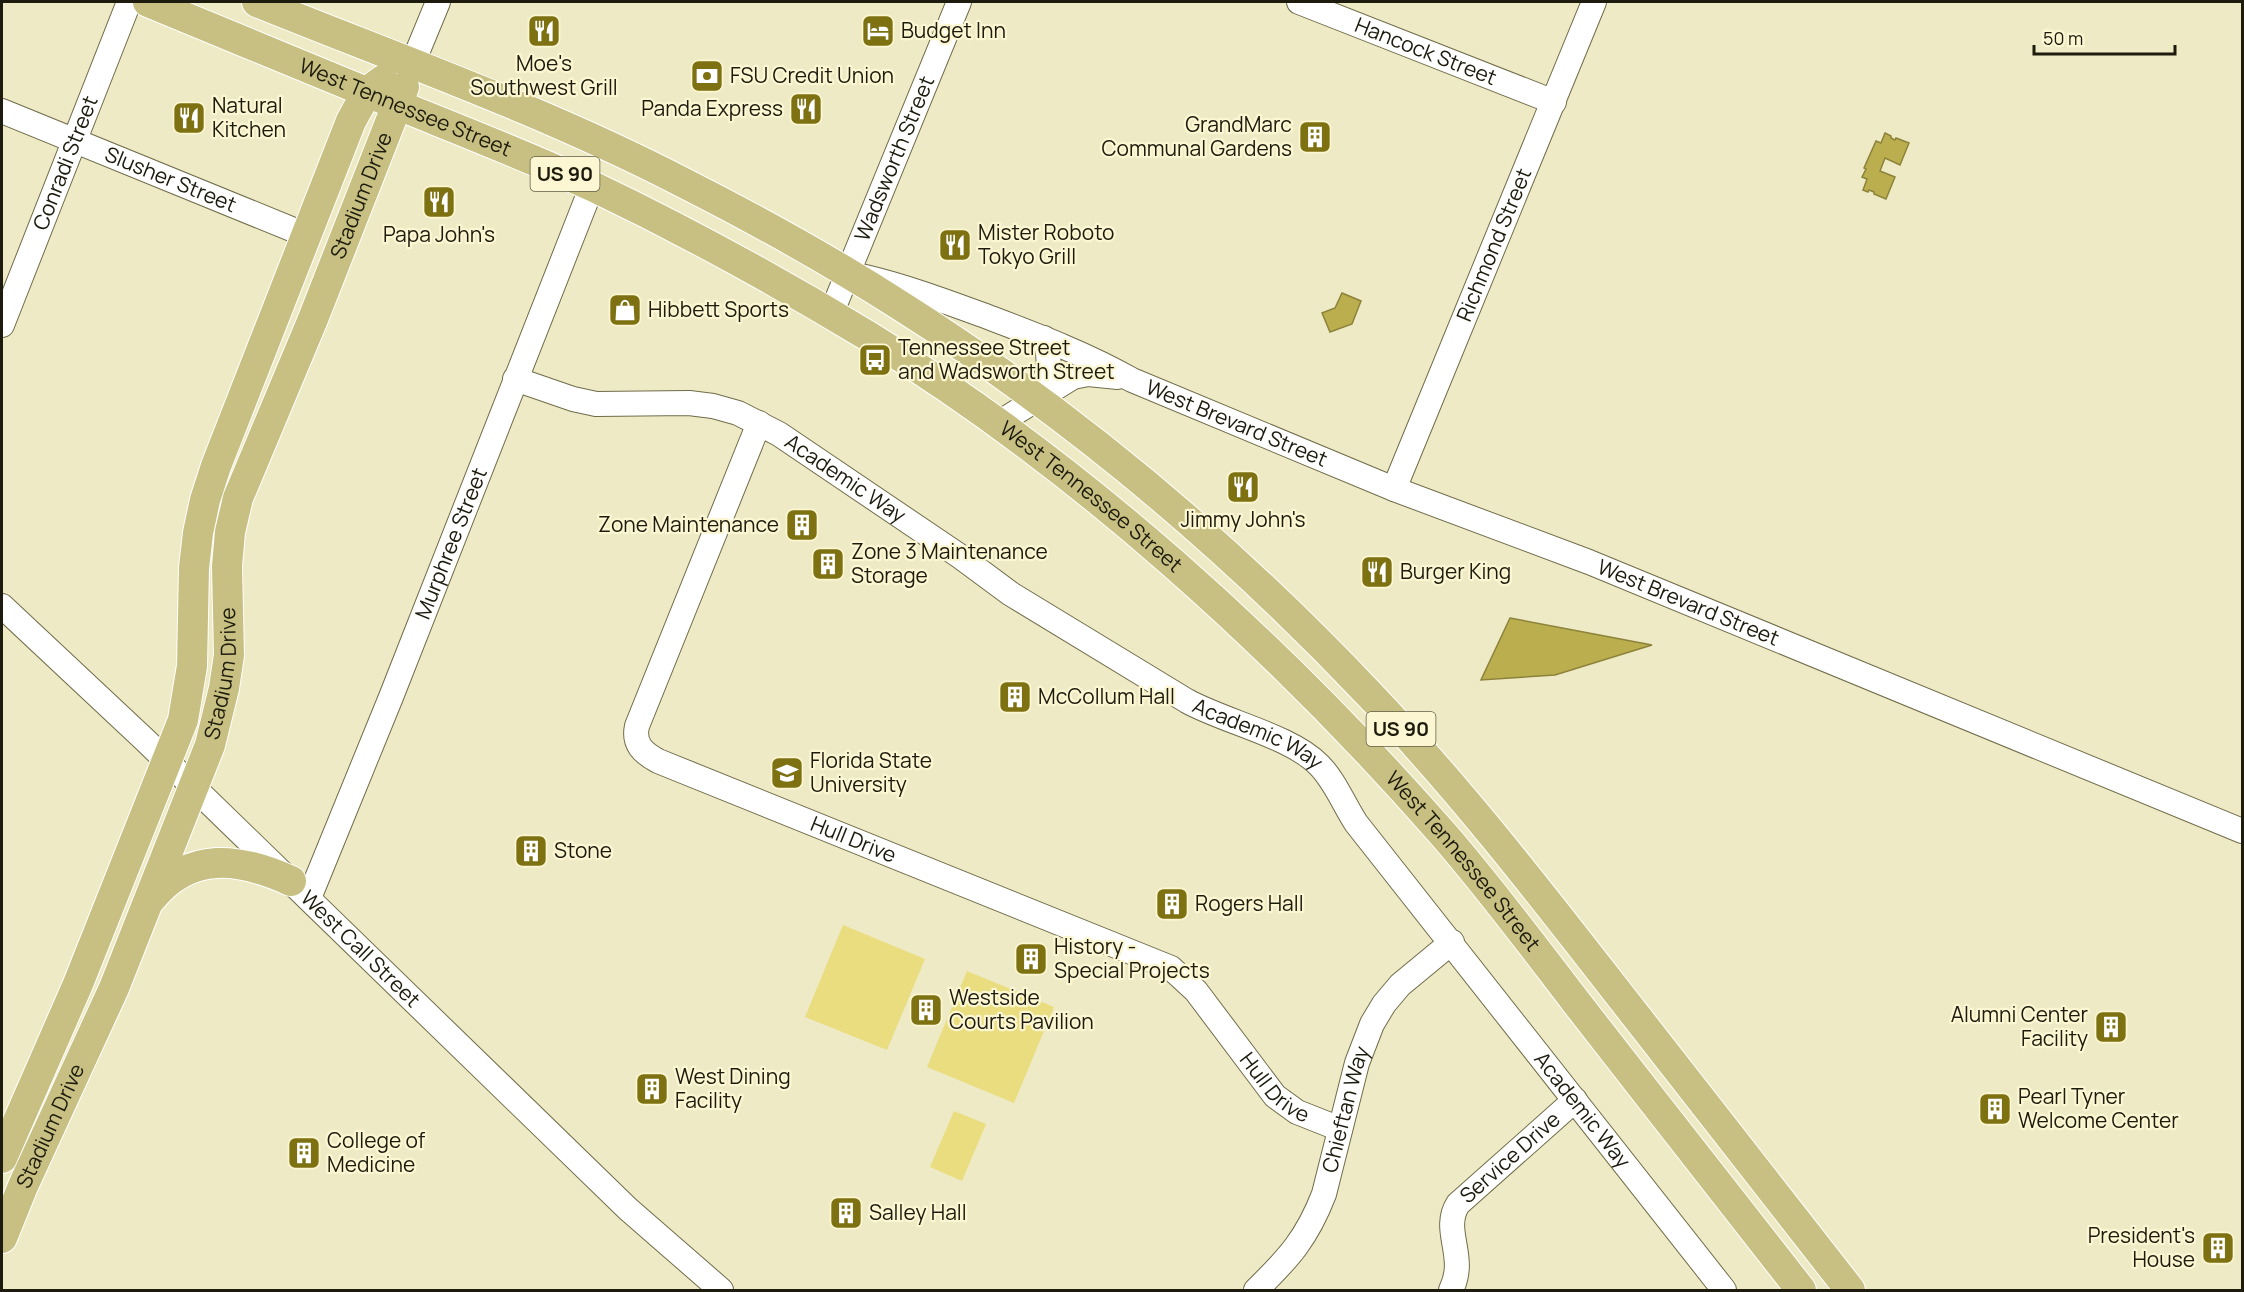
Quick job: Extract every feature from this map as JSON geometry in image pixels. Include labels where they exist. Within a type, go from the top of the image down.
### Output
[{"type":"main road","name":"West Tennessee Street","points":[[148,2],[592,186],[727,254],[888,349],[997,424],[1123,521],[1272,654],[1401,788],[1480,879],[1801,1290]]},
{"type":"main road","name":"West Tennessee Street","points":[[257,2],[535,115],[682,182],[848,273],[947,336],[1037,399],[1129,471],[1207,536],[1275,598],[1371,695],[1460,795],[1519,866],[1850,1290]]},
{"type":"main road","name":"Stadium Drive","points":[[2,1158],[61,1024],[183,720],[189,692],[194,634],[194,568],[198,533],[205,500],[216,466],[351,121],[367,92],[412,65]]},
{"type":"main road","name":"Stadium Drive","points":[[2,1239],[38,1154],[107,1004],[194,788],[213,734],[229,655],[227,566],[230,532],[238,498],[313,319],[412,65]]},
{"type":"main road","points":[[149,901],[156,892],[183,872],[210,862],[233,862],[245,865],[300,889]]},
{"type":"street","name":"Conradi Street","points":[[2,325],[129,2]]},
{"type":"street","points":[[412,65],[438,2]]},
{"type":"street","name":"Wadsworth Street","points":[[831,314],[958,2]]},
{"type":"street","name":"Hancock Street","points":[[1299,2],[1554,102]]},
{"type":"street","name":"Richmond Street","points":[[1394,489],[1594,2]]},
{"type":"street","name":"Slusher Street","points":[[2,111],[306,235]]},
{"type":"street","name":"Murphree Street","points":[[300,889],[391,697],[592,186]]},
{"type":"street","name":"West Brevard Street","points":[[848,273],[918,291],[1044,338],[1091,358],[1132,380],[1394,489],[1589,562],[2242,831]]},
{"type":"street","points":[[1037,399],[1050,365],[1049,352],[1044,338]]},
{"type":"street","name":"West Brevard Street","points":[[997,424],[1073,377],[1088,374],[1132,380]]},
{"type":"street","name":"Academic Way","points":[[516,379],[557,394],[596,404],[689,402],[738,413],[759,423],[961,557],[1011,594],[1196,706],[1307,755],[1326,773],[1356,823],[1724,1290]]},
{"type":"street","name":"Hull Drive","points":[[759,423],[637,726],[636,738],[642,751],[664,763],[1171,968],[1196,991],[1275,1096],[1304,1116],[1340,1129]]},
{"type":"street","name":"West Call Street","points":[[2,606],[300,889],[628,1209],[721,1290]]},
{"type":"street","name":"Chieftan Way","points":[[1256,1290],[1291,1255],[1310,1225],[1324,1194],[1360,1052],[1377,1014],[1400,985],[1452,942]]},
{"type":"street","name":"Service Drive","points":[[1451,1290],[1458,1268],[1451,1220],[1458,1204],[1575,1100]]},
{"type":"shaded area","points":[[1885,133],[1895,140],[1896,138],[1909,143],[1900,165],[1885,158],[1880,171],[1895,177],[1886,199],[1869,190],[1868,192],[1863,190],[1867,179],[1862,177],[1876,141],[1881,143]]},
{"type":"shaded area","points":[[1342,293],[1361,301],[1352,324],[1330,332],[1322,313],[1335,308]]},
{"type":"shaded area","points":[[1510,618],[1652,645],[1555,675],[1481,680]]},
{"type":"shaded area","points":[[843,925],[925,959],[887,1050],[805,1017]]},
{"type":"shaded area","points":[[967,971],[1054,1007],[1014,1103],[927,1067]]},
{"type":"shaded area","points":[[954,1111],[986,1124],[962,1181],[930,1167]]},
{"type":"place","name":"Moe's Southwest Grill","points":[[544,31]]},
{"type":"place","name":"Budget Inn","points":[[878,31]]},
{"type":"place","name":"FSU Credit Union","points":[[707,76]]},
{"type":"place","name":"Panda Express","points":[[806,109]]},
{"type":"place","name":"Natural Kitchen","points":[[189,118]]},
{"type":"place","name":"GrandMarc Communal Gardens","points":[[1315,137]]},
{"type":"place","name":"Papa John's","points":[[439,202]]},
{"type":"place","name":"Mister Roboto Tokyo Grill","points":[[955,245]]},
{"type":"place","name":"Hibbett Sports","points":[[625,310]]},
{"type":"place","name":"Tennessee Street and Wadsworth Street","points":[[875,360]]},
{"type":"place","name":"Jimmy John's","points":[[1243,487]]},
{"type":"place","name":"Zone Maintenance","points":[[802,525]]},
{"type":"place","name":"Zone 3 Maintenance Storage","points":[[828,564]]},
{"type":"place","name":"Burger King","points":[[1377,572]]},
{"type":"place","name":"McCollum Hall","points":[[1015,697]]},
{"type":"place","name":"Florida State University","points":[[787,773]]},
{"type":"place","name":"Stone","points":[[531,851]]},
{"type":"place","name":"Rogers Hall","points":[[1172,904]]},
{"type":"place","name":"History - Special Projects","points":[[1031,959]]},
{"type":"place","name":"Westside Courts Pavilion","points":[[926,1010]]},
{"type":"place","name":"Alumni Center Facility","points":[[2111,1027]]},
{"type":"place","name":"West Dining Facility","points":[[652,1089]]},
{"type":"place","name":"Pearl Tyner Welcome Center","points":[[1995,1109]]},
{"type":"place","name":"College of Medicine","points":[[304,1153]]},
{"type":"place","name":"Salley Hall","points":[[846,1213]]},
{"type":"place","name":"President's House","points":[[2218,1248]]}]
